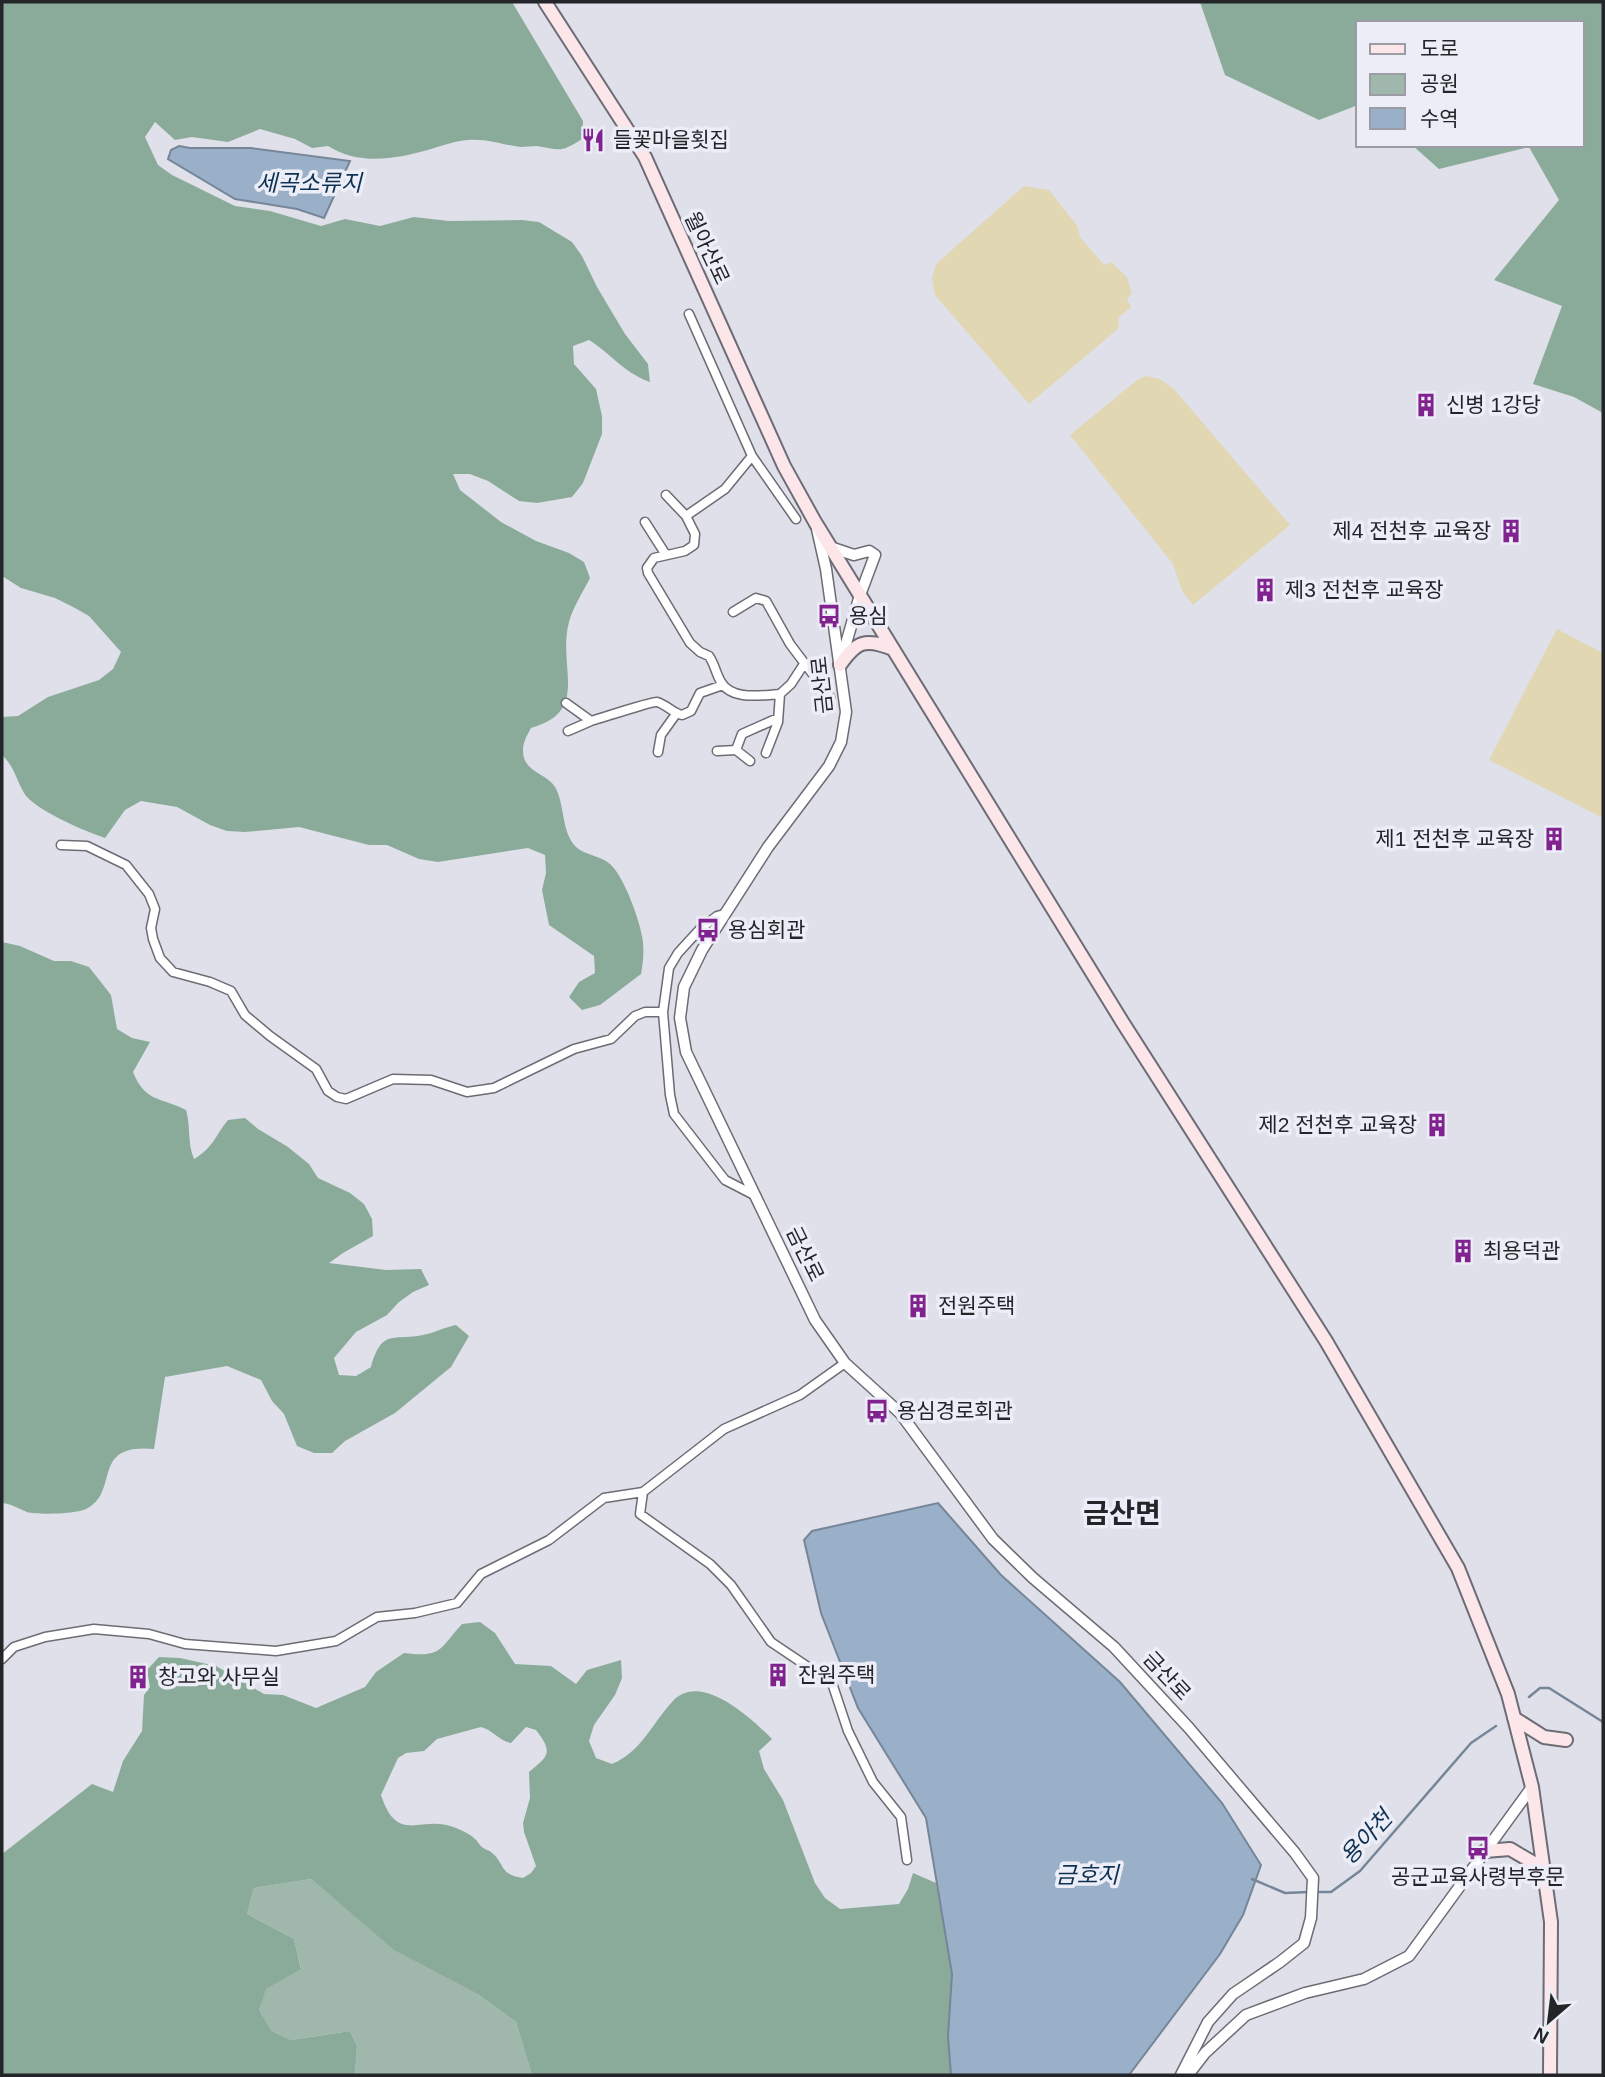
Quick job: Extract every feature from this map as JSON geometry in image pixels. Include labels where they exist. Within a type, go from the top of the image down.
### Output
[{"type":"main road","name":"월아산로","points":[[545,2],[645,158],[784,466],[815,522],[1116,1011],[1326,1341],[1458,1568],[1508,1694],[1532,1787],[1551,1922],[1550,2075]]},
{"type":"main road","points":[[840,665],[854,648],[865,642],[893,649]]},
{"type":"main road","points":[[1514,1718],[1544,1737],[1566,1740]]},
{"type":"main road","points":[[1485,1851],[1510,1849],[1544,1869]]},
{"type":"street","points":[[689,314],[752,456],[796,519]]},
{"type":"street","points":[[686,516],[725,489],[752,456]]},
{"type":"street","points":[[666,495],[686,516],[695,534],[694,545],[685,551],[654,558],[649,563],[648,573],[690,643],[712,661],[723,685],[739,695],[780,694],[791,684],[804,664]]},
{"type":"street","points":[[645,522],[666,555]]},
{"type":"street","name":"금산로","points":[[815,522],[826,569],[846,712],[842,742],[835,757],[768,847],[702,950],[684,987],[680,1018],[687,1052],[815,1320],[845,1363],[900,1413],[993,1539],[1032,1578],[1114,1647],[1189,1728],[1313,1878],[1311,1918],[1304,1943],[1233,1994],[1208,2022],[1181,2075]]},
{"type":"street","points":[[830,547],[853,555],[869,551],[875,555],[860,595],[840,665]]},
{"type":"street","points":[[733,612],[756,598],[766,601],[790,644],[830,697]]},
{"type":"street","points":[[568,731],[649,702],[664,705],[676,714],[687,714],[700,693],[723,685]]},
{"type":"street","points":[[766,752],[778,718],[780,694]]},
{"type":"street","points":[[566,703],[591,721]]},
{"type":"street","points":[[658,752],[661,735],[676,714]]},
{"type":"street","points":[[736,750],[742,734],[778,718]]},
{"type":"street","points":[[717,751],[736,750],[750,761]]},
{"type":"street","points":[[61,845],[87,846],[126,865],[149,894],[155,909],[150,928],[160,958],[173,972],[231,991],[245,1015],[316,1069],[328,1091],[337,1097],[346,1099],[393,1079],[431,1080],[467,1092],[494,1088],[574,1049],[611,1039],[635,1016],[645,1012],[663,1012]]},
{"type":"street","points":[[724,914],[700,929],[678,953],[669,968],[663,1012],[670,1095],[674,1114],[724,1180],[756,1196]]},
{"type":"street","points":[[2,1659],[15,1647],[45,1637],[94,1629],[149,1634],[185,1644],[276,1651],[337,1641],[377,1617],[457,1603],[481,1574],[549,1540],[604,1497],[643,1492],[724,1429],[800,1395],[845,1363]]},
{"type":"street","points":[[643,1492],[639,1514],[710,1564],[731,1585],[771,1642],[832,1683],[848,1731],[873,1782],[901,1817],[907,1860]]},
{"type":"street","points":[[1188,2075],[1205,2053],[1246,2015],[1305,1993],[1364,1979],[1409,1956],[1532,1787]]},
{"type":"green space","points":[[2,2],[512,2],[583,121],[582,139],[560,149],[468,140],[405,156],[378,159],[353,156],[328,146],[312,148],[295,139],[260,129],[228,142],[192,137],[175,140],[155,122],[145,137],[158,165],[172,175],[235,206],[270,211],[321,226],[345,219],[380,226],[414,217],[449,221],[539,222],[572,242],[625,334],[648,364],[650,382],[624,368],[589,340],[573,346],[574,364],[596,389],[602,416],[602,434],[583,483],[572,497],[537,503],[519,501],[488,481],[470,474],[453,474],[460,490],[501,522],[584,562],[590,578],[569,622],[566,639],[566,699],[561,711],[531,728],[523,750],[526,763],[555,787],[571,841],[580,850],[606,861],[615,870],[631,900],[639,923],[643,946],[641,974],[600,1005],[582,1010],[569,997],[579,982],[595,973],[594,956],[549,925],[542,890],[546,873],[545,855],[528,848],[438,862],[419,859],[387,845],[369,845],[299,827],[227,831],[177,807],[141,801],[125,810],[105,838],[49,813],[24,793],[12,768],[2,755],[2,717],[18,716],[48,697],[99,680],[113,669],[121,652],[89,616],[55,598],[21,588],[2,576]]},
{"type":"green space","points":[[1200,2],[1603,2],[1603,413],[1574,397],[1533,384],[1562,306],[1494,280],[1559,200],[1529,147],[1584,147],[1584,21],[1356,21],[1356,106],[1319,120],[1225,75]]},
{"type":"green space","points":[[1414,147],[1529,147],[1439,169]]},
{"type":"green space","points":[[2,942],[20,946],[54,961],[71,961],[89,967],[111,995],[117,1029],[132,1038],[150,1042],[133,1072],[148,1094],[186,1110],[194,1159],[210,1146],[228,1120],[245,1118],[309,1164],[318,1178],[350,1193],[364,1204],[372,1219],[373,1236],[329,1263],[386,1270],[421,1269],[429,1285],[413,1292],[387,1315],[356,1332],[334,1358],[339,1375],[356,1376],[371,1367],[384,1341],[423,1335],[456,1325],[469,1336],[451,1367],[395,1413],[345,1441],[332,1453],[314,1453],[297,1446],[284,1414],[272,1401],[261,1380],[227,1366],[165,1377],[154,1449],[134,1449],[121,1453],[113,1461],[102,1492],[86,1509],[48,1514],[27,1512],[2,1503]]},
{"type":"green space","points":[[480,1622],[495,1633],[515,1664],[551,1666],[576,1684],[587,1670],[621,1660],[622,1678],[615,1695],[594,1725],[589,1741],[596,1758],[612,1764],[639,1745],[672,1702],[683,1694],[696,1691],[710,1694],[739,1710],[772,1739],[759,1751],[764,1769],[783,1800],[815,1883],[825,1898],[840,1909],[899,1904],[913,1873],[936,1883],[952,1974],[948,2036],[951,2075],[532,2075],[516,2022],[479,1995],[394,1950],[311,1879],[254,1888],[247,1914],[294,1939],[301,1969],[266,1989],[259,2010],[272,2031],[291,2040],[350,2031],[357,2046],[355,2075],[2,2075],[2,1854],[92,1784],[113,1792],[123,1761],[142,1731],[144,1695],[150,1687],[147,1670],[159,1657],[180,1658],[216,1666],[264,1694],[283,1695],[316,1708],[365,1687],[376,1672],[404,1653],[426,1654],[439,1650],[462,1624]],"holes":[[[526,1727],[536,1730],[547,1749],[541,1762],[529,1772],[530,1798],[523,1823],[536,1866],[523,1878],[506,1871],[496,1856],[461,1830],[444,1824],[412,1825],[395,1820],[381,1795],[398,1758],[406,1753],[424,1751],[437,1739],[485,1728],[511,1743]]]},
{"type":"green space","points":[[311,1879],[395,1950],[479,1995],[516,2022],[532,2075],[355,2075],[357,2046],[350,2031],[291,2040],[272,2031],[259,2010],[265,1989],[301,1968],[294,1939],[247,1914],[254,1888]]},
{"type":"sand","points":[[1024,186],[1049,190],[1078,227],[1080,237],[1104,265],[1111,262],[1127,277],[1132,293],[1127,299],[1131,307],[1118,318],[1119,328],[1029,404],[935,295],[932,279],[936,264]]},
{"type":"sand","points":[[1146,376],[1160,379],[1173,388],[1290,525],[1193,605],[1182,591],[1173,564],[1070,435],[1137,380]]},
{"type":"sand","points":[[1557,629],[1603,653],[1603,818],[1489,760]]},
{"type":"water","name":"세곡소류지","points":[[179,146],[251,148],[350,161],[324,218],[297,209],[235,199],[168,159],[171,150]]},
{"type":"water","name":"금호지","points":[[938,1503],[1001,1575],[1120,1682],[1222,1803],[1261,1865],[1243,1915],[1220,1954],[1129,2075],[951,2075],[948,2036],[952,1974],[926,1818],[858,1708],[821,1613],[804,1540],[812,1531]]},
{"type":"waterway","name":"용아천","points":[[1529,1697],[1540,1688],[1549,1688],[1603,1722]]},
{"type":"waterway","name":"용아천","points":[[1316,1892],[1331,1892],[1360,1871],[1471,1743],[1496,1726]]},
{"type":"waterway","name":"용아천","points":[[1252,1879],[1285,1893],[1309,1892]]},
{"type":"place","name":"들꽃마을횟집","points":[[593,140]]},
{"type":"place","name":"신병 1강당","points":[[1426,405]]},
{"type":"place","name":"제4 전천후 교육장","points":[[1511,531]]},
{"type":"place","name":"제3 전천후 교육장","points":[[1265,590]]},
{"type":"place","name":"용심","points":[[829,616]]},
{"type":"place","name":"제1 전천후 교육장","points":[[1554,839]]},
{"type":"place","name":"용심회관","points":[[708,930]]},
{"type":"place","name":"제2 전천후 교육장","points":[[1437,1125]]},
{"type":"place","name":"최용덕관","points":[[1463,1251]]},
{"type":"place","name":"전원주택","points":[[918,1306]]},
{"type":"place","name":"용심경로회관","points":[[877,1411]]},
{"type":"place","name":"잔원주택","points":[[778,1675]]},
{"type":"place","name":"창고와 사무실","points":[[138,1677]]},
{"type":"place","name":"공군교육사령부후문","points":[[1478,1848]]},
{"type":"district","name":"금산면","points":[[1122,1513]]}]
